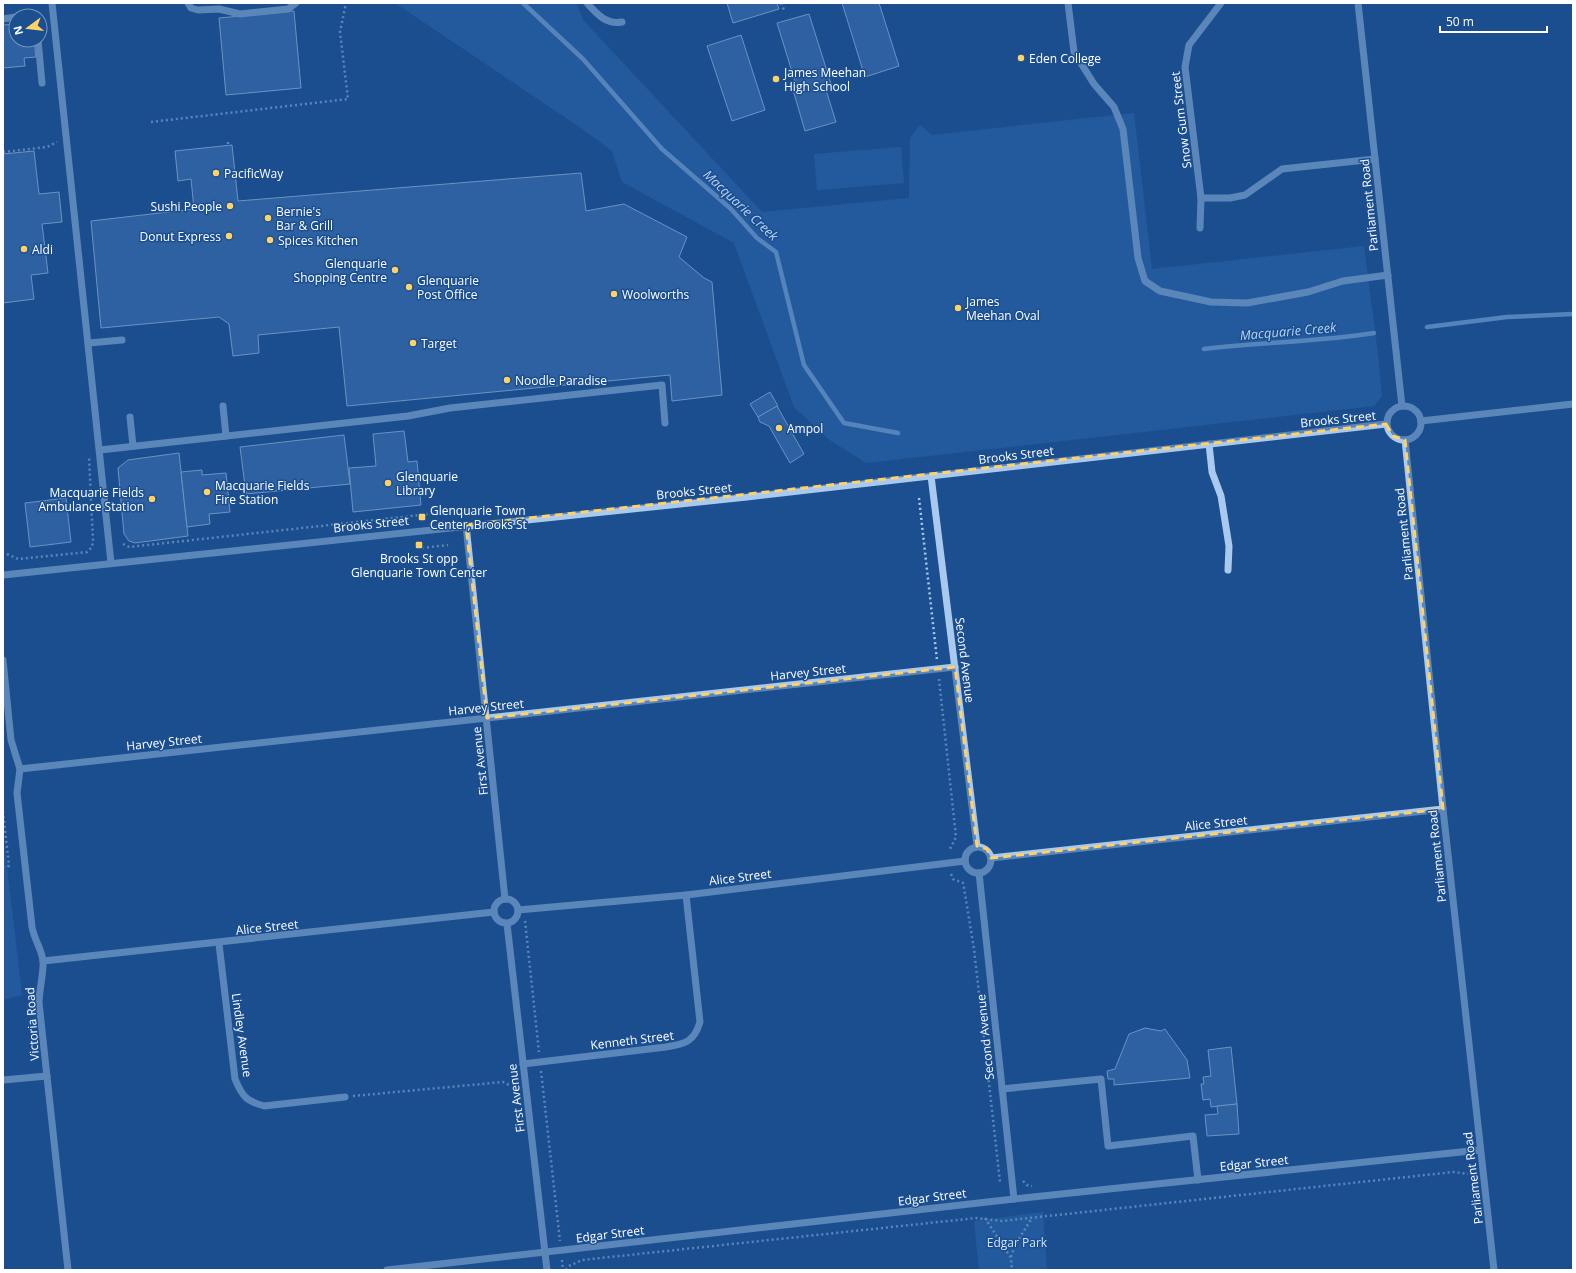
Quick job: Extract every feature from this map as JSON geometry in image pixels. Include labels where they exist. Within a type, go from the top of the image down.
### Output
[{"type":"street","points":[[52,3],[111,563]]},
{"type":"street","points":[[188,3],[191,8],[198,10],[219,9],[240,14],[288,9],[296,3]]},
{"type":"street","points":[[587,3],[606,21],[622,22]]},
{"type":"street","points":[[1068,3],[1074,52],[1094,84],[1114,108],[1123,129],[1138,258],[1145,281],[1160,291],[1212,302],[1247,303],[1308,292],[1343,281],[1388,275]]},
{"type":"street","name":"Snow Gum Street","points":[[1200,228],[1201,198],[1185,67],[1189,45],[1221,3]]},
{"type":"street","name":"Parliament Road","points":[[1358,3],[1402,406]]},
{"type":"street","points":[[39,48],[42,84]]},
{"type":"street","points":[[1201,198],[1230,198],[1245,195],[1282,169],[1375,159]]},
{"type":"street","points":[[88,343],[122,340]]},
{"type":"street","points":[[100,450],[408,416],[450,408],[662,385],[665,423]]},
{"type":"street","points":[[1421,421],[1573,404]]},
{"type":"street","points":[[223,406],[226,436]]},
{"type":"street","points":[[1402,406],[1415,410],[1421,421],[1417,434],[1405,440],[1398,439],[1393,436],[1386,424],[1390,412],[1396,407],[1402,406]]},
{"type":"street","points":[[130,417],[133,446]]},
{"type":"street","name":"Brooks Street","points":[[3,575],[931,476],[1386,424]]},
{"type":"street","name":"Parliament Road","points":[[1405,440],[1443,809],[1494,1270]]},
{"type":"street","points":[[1209,444],[1212,472],[1221,496],[1229,546],[1228,570]]},
{"type":"street","name":"Second Avenue","points":[[931,476],[977,846]]},
{"type":"street","name":"First Avenue","points":[[466,525],[505,899]]},
{"type":"street","name":"Victoria Road","points":[[3,660],[11,740],[20,769],[17,793],[32,927],[43,961],[39,989],[39,1003],[68,1270]]},
{"type":"street","name":"Harvey Street","points":[[20,769],[955,667]]},
{"type":"street","name":"Alice Street","points":[[992,858],[1443,809]]},
{"type":"street","points":[[977,846],[987,849],[992,858],[988,868],[980,873],[969,870],[965,861],[968,851],[977,846]]},
{"type":"street","name":"Alice Street","points":[[518,910],[686,895],[965,861]]},
{"type":"street","name":"Second Avenue","points":[[980,873],[1014,1199]]},
{"type":"street","name":"Kenneth Street","points":[[523,1064],[666,1047],[683,1044],[696,1034],[700,1022],[686,895]]},
{"type":"street","points":[[505,899],[512,900],[518,910],[516,919],[507,924],[498,921],[494,912],[496,903],[505,899]]},
{"type":"street","name":"Alice Street","points":[[43,961],[219,944],[494,912]]},
{"type":"street","name":"First Avenue","points":[[507,924],[547,1270]]},
{"type":"street","name":"Lindley Avenue","points":[[219,944],[235,1079],[241,1094],[252,1102],[264,1106],[344,1097]]},
{"type":"street","points":[[3,1080],[47,1076]]},
{"type":"street","points":[[1002,1089],[1101,1079],[1108,1146],[1193,1136],[1198,1180]]},
{"type":"street","name":"Edgar Street","points":[[387,1270],[1014,1199],[1480,1150]]},
{"type":"path","points":[[151,122],[348,99],[340,32],[346,3]]},
{"type":"path","points":[[781,3],[784,10]]},
{"type":"path","points":[[3,152],[47,147],[58,141]]},
{"type":"path","points":[[123,544],[129,547],[484,508]]},
{"type":"path","points":[[422,548],[448,545]]},
{"type":"path","points":[[7,554],[18,559],[86,552],[92,547]]},
{"type":"path","points":[[3,811],[9,866],[3,867]]},
{"type":"path","points":[[949,851],[956,837]]},
{"type":"path","points":[[951,874],[953,879],[963,883],[974,949],[1000,1182]]},
{"type":"path","points":[[525,921],[563,1270]]},
{"type":"path","points":[[344,1097],[503,1082],[511,1086]]},
{"type":"path","points":[[566,1270],[569,1266],[582,1260],[976,1218],[1002,1221],[1453,1172],[1468,1174]]},
{"type":"path","points":[[1012,1270],[1011,1258],[1015,1245],[1032,1217]]},
{"type":"path","points":[[985,1218],[1011,1258]]},
{"type":"highlighted area","points":[[1386,424],[1393,436],[1405,440],[1443,809],[991,858],[987,849],[977,846],[955,667],[487,718],[466,525]]},
{"type":"green space","points":[[395,3],[576,3],[584,21],[762,212],[909,198],[910,138],[920,125],[932,135],[1134,113],[1152,269],[1364,246],[1382,396],[1374,406],[866,463],[828,439],[794,407],[734,243],[622,182],[612,151],[584,130]]},
{"type":"green space","points":[[901,147],[904,183],[817,190],[814,154]]},
{"type":"green space","points":[[3,833],[22,995],[3,1000]]},
{"type":"green space","name":"Edgar Park","points":[[1043,1212],[1047,1270],[979,1270],[974,1221]]},
{"type":"building","points":[[727,3],[777,3],[779,9],[733,23]]},
{"type":"building","points":[[842,3],[879,3],[899,66],[865,77]]},
{"type":"building","points":[[294,11],[301,88],[226,95],[219,18]]},
{"type":"building","points":[[809,14],[832,87],[826,90],[836,122],[805,131],[793,90],[797,88],[777,23]]},
{"type":"building","points":[[3,25],[8,25],[8,48],[35,48],[36,57],[24,58],[25,66],[3,68]]},
{"type":"building","points":[[741,35],[765,110],[732,121],[707,46]]},
{"type":"building","name":"Glenquarie Shopping Centre","points":[[232,145],[238,201],[581,173],[586,211],[624,204],[687,237],[679,257],[704,278],[712,282],[722,395],[672,401],[670,375],[347,406],[339,327],[258,335],[259,353],[233,356],[229,324],[219,317],[101,328],[91,221],[194,209],[191,179],[178,181],[175,151]]},
{"type":"building","name":"Aldi","points":[[34,151],[39,194],[59,192],[62,222],[42,224],[48,273],[31,275],[34,299],[3,303],[3,154]]},
{"type":"building","points":[[770,392],[778,406],[758,417],[750,404]]},
{"type":"building","points":[[777,406],[804,454],[790,463],[769,426],[760,422],[758,417]]},
{"type":"building","points":[[404,431],[408,462],[417,461],[421,505],[353,512],[349,468],[376,466],[373,434]]},
{"type":"building","points":[[344,435],[350,484],[246,494],[240,447]]},
{"type":"building","name":"Macquarie Fields Ambulance Station","points":[[179,453],[188,536],[135,543],[129,541],[124,534],[118,468],[128,460]]},
{"type":"building","points":[[202,470],[202,475],[226,473],[230,512],[209,514],[210,524],[187,527],[181,472]]},
{"type":"building","points":[[66,498],[71,542],[30,547],[25,503]]},
{"type":"building","points":[[1145,1028],[1161,1031],[1165,1029],[1187,1060],[1190,1078],[1114,1085],[1114,1079],[1108,1079],[1107,1071],[1115,1069],[1129,1034]]},
{"type":"building","points":[[1231,1047],[1237,1104],[1211,1107],[1210,1099],[1203,1100],[1201,1084],[1204,1084],[1203,1077],[1211,1076],[1208,1050]]},
{"type":"building","points":[[1237,1104],[1239,1134],[1207,1136],[1205,1115],[1218,1114],[1217,1106]]},
{"type":"waterway","name":"Macquarie Creek","points":[[523,3],[583,59],[662,149],[731,209],[757,238],[776,252],[804,365],[844,423],[898,433]]},
{"type":"waterway","name":"Macquarie Creek","points":[[1427,327],[1507,317],[1573,314]]},
{"type":"waterway","name":"Macquarie Creek","points":[[1204,349],[1374,333]]},
{"type":"place","name":"Eden College","points":[[1021,58]]},
{"type":"place","name":"James Meehan High School","points":[[776,79]]},
{"type":"place","name":"PacificWay","points":[[216,173]]},
{"type":"place","name":"Sushi People","points":[[230,206]]},
{"type":"place","name":"Bernie's Bar & Grill","points":[[268,218]]},
{"type":"place","name":"Donut Express","points":[[229,236]]},
{"type":"place","name":"Spices Kitchen","points":[[270,240]]},
{"type":"place","name":"Aldi","points":[[24,249]]},
{"type":"place","name":"Glenquarie Shopping Centre","points":[[395,270]]},
{"type":"place","name":"Glenquarie Post Office","points":[[409,287]]},
{"type":"place","name":"Woolworths","points":[[614,294]]},
{"type":"place","name":"James Meehan Oval","points":[[958,308]]},
{"type":"place","name":"Target","points":[[413,343]]},
{"type":"place","name":"Noodle Paradise","points":[[507,380]]},
{"type":"place","name":"Ampol","points":[[779,428]]},
{"type":"place","name":"Glenquarie Library","points":[[388,483]]},
{"type":"place","name":"Macquarie Fields Fire Station","points":[[207,492]]},
{"type":"place","name":"Macquarie Fields Ambulance Station","points":[[152,499]]},
{"type":"place","name":"Glenquarie Town Center, Brooks St","points":[[422,517]]},
{"type":"place","name":"Brooks St opp Glenquarie Town Center","points":[[419,545]]}]
